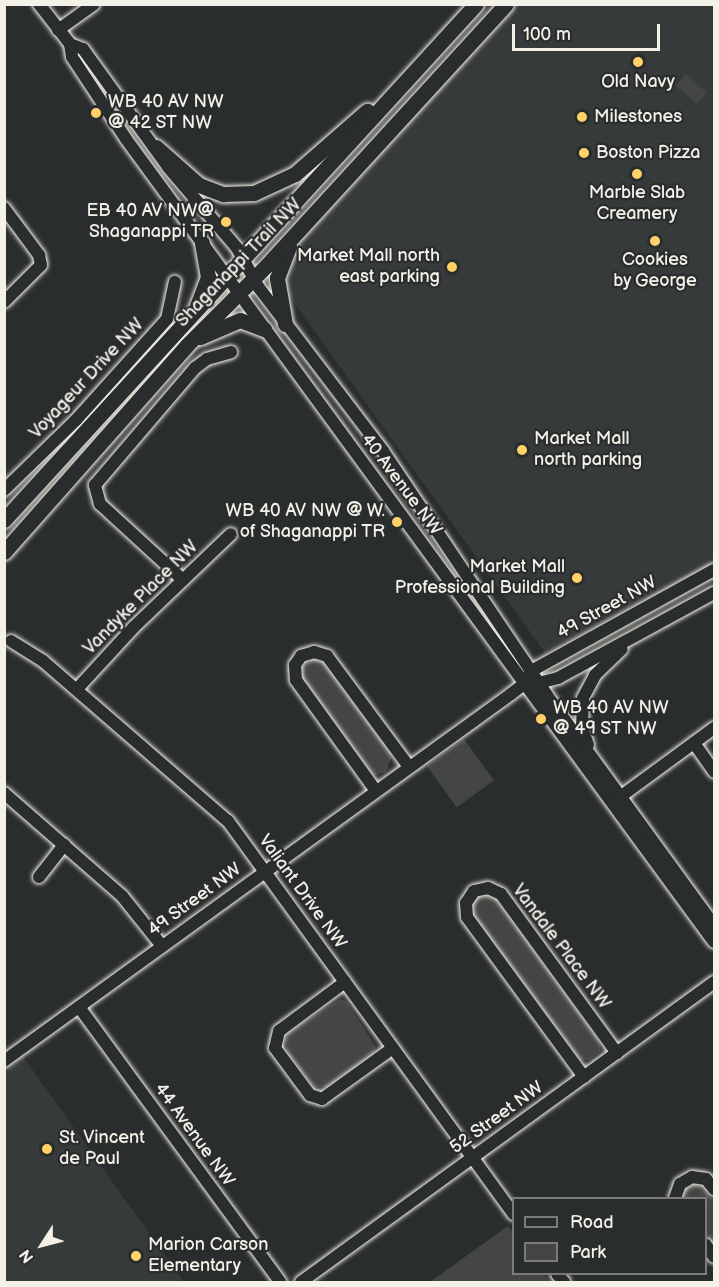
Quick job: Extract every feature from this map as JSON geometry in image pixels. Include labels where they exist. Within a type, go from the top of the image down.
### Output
[{"type":"main road","name":"Shaganappi Trail NW","points":[[4,520],[476,4]]},
{"type":"main road","name":"Shaganappi Trail NW","points":[[4,552],[187,345],[292,237],[506,4]]},
{"type":"main road","points":[[156,147],[185,176],[205,188],[232,195],[264,190],[295,174],[417,68]]},
{"type":"main road","points":[[285,324],[277,278],[292,237]]},
{"type":"main road","points":[[194,312],[208,277],[202,243]]},
{"type":"main road","points":[[187,345],[232,322],[246,321],[264,329]]},
{"type":"street","name":"40 Avenue NW","points":[[39,4],[70,44],[83,50],[156,147],[168,167],[221,227],[285,324],[383,451],[540,685],[590,752],[617,799],[714,942]]},
{"type":"street","points":[[58,30],[94,4]]},
{"type":"street","name":"40 Avenue NW","points":[[70,44],[72,57],[90,87],[264,329],[524,684],[617,799],[714,925]]},
{"type":"street","points":[[4,208],[39,255],[40,265],[4,302]]},
{"type":"street","name":"Voyageur Drive NW","points":[[4,490],[76,420],[168,319],[175,282]]},
{"type":"street","points":[[183,580],[100,504],[95,493],[100,475],[195,368],[207,359],[231,352]]},
{"type":"street","name":"Vandyke Place NW","points":[[77,689],[231,534]]},
{"type":"street","name":"49 Street NW","points":[[4,1061],[524,684],[531,671],[714,570]]},
{"type":"street","name":"49 Street NW","points":[[540,685],[714,593]]},
{"type":"street","points":[[590,752],[581,717],[588,686],[602,666],[643,631]]},
{"type":"street","name":"Valiant Drive NW","points":[[11,641],[43,661],[77,689],[228,821],[512,1213]]},
{"type":"street","points":[[376,791],[296,680],[295,665],[301,656],[314,652],[327,656],[409,767]]},
{"type":"street","points":[[524,684],[540,685]]},
{"type":"street","points":[[617,799],[714,728]]},
{"type":"street","points":[[694,743],[714,772]]},
{"type":"street","points":[[4,793],[134,907],[162,946]]},
{"type":"street","points":[[39,877],[64,845]]},
{"type":"street","name":"Vandale Place NW","points":[[584,1077],[468,917],[466,903],[474,891],[488,888],[501,894],[617,1053]]},
{"type":"street","points":[[345,982],[279,1031],[275,1048],[316,1099],[327,1097],[393,1048]]},
{"type":"street","name":"52 Street NW","points":[[301,1282],[714,982]]},
{"type":"street","name":"44 Avenue NW","points":[[79,1007],[280,1282]]},
{"type":"street","points":[[675,1197],[680,1184],[692,1177],[706,1179],[714,1189]]},
{"type":"shaded area","points":[[518,5],[714,5],[714,563],[545,653],[285,290],[291,248]]},
{"type":"shaded area","name":"St. Vincent de Paul","points":[[22,1055],[184,1282],[5,1282],[5,1069]]},
{"type":"green space","points":[[686,74],[707,93],[697,104],[676,85]]},
{"type":"green space","points":[[312,659],[325,663],[392,755],[386,772],[375,775],[370,772],[303,680],[301,669]]},
{"type":"green space","points":[[464,739],[494,780],[457,807],[427,766]]},
{"type":"green space","points":[[482,894],[496,899],[599,1041],[601,1051],[589,1060],[580,1060],[473,915],[473,902]]},
{"type":"green space","points":[[340,999],[346,1001],[376,1047],[373,1055],[329,1087],[314,1087],[288,1053],[285,1039],[289,1032]]},
{"type":"green space","points":[[696,1184],[714,1200],[714,1247],[707,1236],[707,1197],[682,1197],[683,1190]]},
{"type":"green space","points":[[508,1226],[512,1232],[512,1275],[544,1275],[550,1282],[430,1282]]},
{"type":"place","name":"Old Navy","points":[[638,62]]},
{"type":"place","name":"WB 40 AV NW @ 42 ST NW","points":[[96,113]]},
{"type":"place","name":"Milestones","points":[[582,117]]},
{"type":"place","name":"Boston Pizza","points":[[584,153]]},
{"type":"place","name":"Marble Slab Creamery","points":[[637,174]]},
{"type":"place","name":"EB 40 AV NW@ Shaganappi TR","points":[[226,222]]},
{"type":"place","name":"Cookies by George","points":[[655,241]]},
{"type":"place","name":"Market Mall north east parking","points":[[452,267]]},
{"type":"place","name":"Market Mall north parking","points":[[522,450]]},
{"type":"place","name":"WB 40 AV NW @ W. of Shaganappi TR","points":[[397,522]]},
{"type":"place","name":"Market Mall Professional Building","points":[[577,578]]},
{"type":"place","name":"WB 40 AV NW @ 49 ST NW","points":[[541,719]]},
{"type":"place","name":"St. Vincent de Paul","points":[[47,1149]]},
{"type":"place","name":"Marion Carson Elementary","points":[[136,1256]]}]
